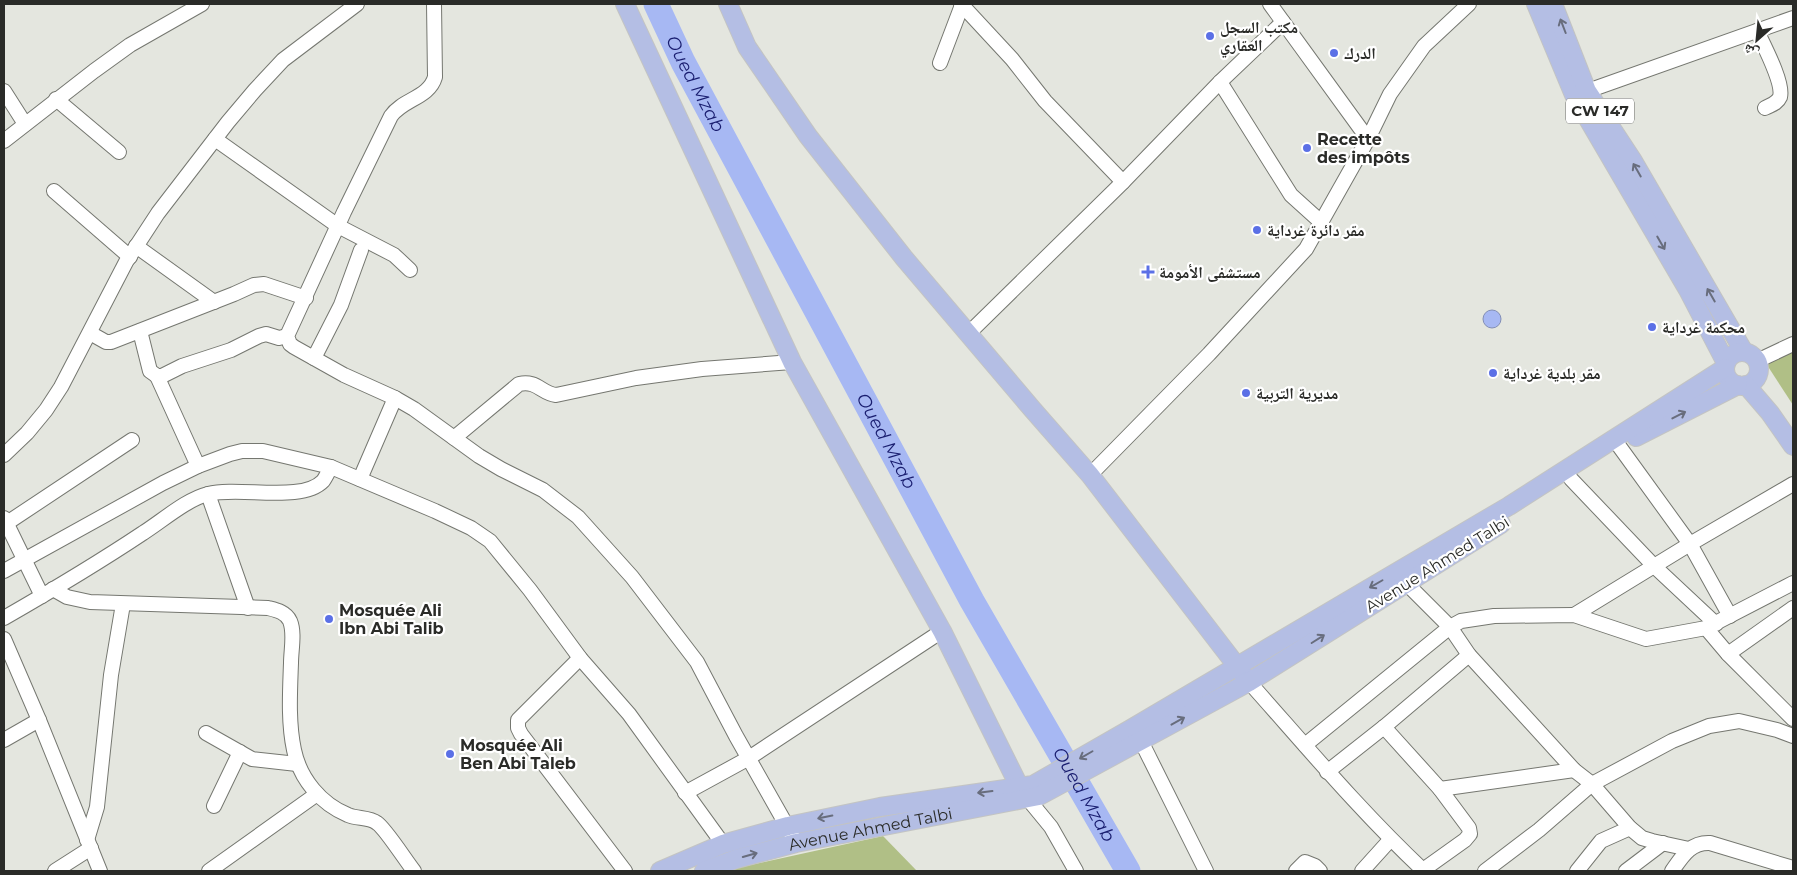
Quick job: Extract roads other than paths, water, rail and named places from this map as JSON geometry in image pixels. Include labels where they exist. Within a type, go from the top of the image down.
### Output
[{"type":"main road","points":[[625,4],[792,362],[1030,792]]},
{"type":"main road","points":[[728,4],[747,47],[808,136],[904,258],[1090,475],[1249,682]]},
{"type":"main road","name":"CW 147","points":[[1536,4],[1581,93],[1688,290],[1726,366]]},
{"type":"main road","name":"CW 147","points":[[1553,4],[1581,93],[1632,161],[1770,413],[1793,446]]},
{"type":"main road","points":[[660,871],[723,844],[788,826],[888,805],[1030,792],[1135,738],[1237,666],[1509,506],[1726,366],[1733,355],[1748,372],[1728,379],[1726,366]]},
{"type":"main road","name":"Avenue Ahmed Talbi","points":[[1135,738],[1249,682],[1407,584],[1619,446],[1748,372]]},
{"type":"main road","name":"Avenue Ahmed Talbi","points":[[704,871],[736,859],[796,843],[1030,792]]},
{"type":"street","points":[[4,141],[56,99],[130,45],[202,4]]},
{"type":"street","points":[[4,455],[27,433],[62,387],[133,252],[158,213],[215,139],[255,90],[283,60],[357,4]]},
{"type":"street","points":[[434,4],[435,77],[432,85],[425,93],[406,102],[390,116],[287,336],[290,344],[344,375],[395,398],[414,409],[501,469],[543,490],[583,522],[632,577],[698,662],[736,736],[796,843]]},
{"type":"street","points":[[940,63],[962,4],[1012,59],[1045,101],[1123,182]]},
{"type":"street","points":[[1270,4],[1368,139]]},
{"type":"street","points":[[1090,475],[1209,354],[1306,249],[1368,139],[1390,94],[1424,46],[1469,4]]},
{"type":"street","points":[[1581,93],[1793,18]]},
{"type":"street","points":[[969,333],[1123,182],[1220,82],[1283,22]]},
{"type":"street","points":[[1757,31],[1772,61],[1780,90],[1780,96],[1776,103],[1764,108]]},
{"type":"street","points":[[1220,82],[1291,195],[1322,223]]},
{"type":"street","points":[[4,91],[25,124]]},
{"type":"street","points":[[56,99],[119,152]]},
{"type":"street","points":[[215,139],[338,226],[394,255],[410,270]]},
{"type":"street","points":[[54,191],[133,252],[214,302]]},
{"type":"street","points":[[314,358],[341,305],[361,250]]},
{"type":"street","points":[[90,333],[108,343],[258,284],[306,298]]},
{"type":"street","points":[[140,331],[150,371],[157,376],[198,466]]},
{"type":"street","points":[[157,376],[162,376],[182,366],[231,350],[259,336],[266,334],[279,338],[287,336]]},
{"type":"street","points":[[1748,372],[1793,344]]},
{"type":"street","points":[[454,438],[519,384],[532,383],[547,392],[556,394],[636,378],[702,369],[792,362]]},
{"type":"street","points":[[360,479],[395,398]]},
{"type":"street","points":[[132,440],[5,520],[24,559],[48,592],[76,600],[123,604],[248,608],[277,610],[284,614],[290,620],[292,632],[291,718],[293,749],[297,764],[317,794],[336,809],[348,816],[367,819],[379,824],[414,871]]},
{"type":"street","points":[[1619,446],[1690,544],[1730,616]]},
{"type":"street","points":[[4,571],[164,483],[198,466],[230,454],[252,450],[331,467],[435,511],[483,536],[495,546],[580,658],[629,714],[723,844]]},
{"type":"street","points":[[4,618],[193,501],[208,494],[296,492],[315,487],[324,480],[331,467]]},
{"type":"street","points":[[1571,479],[1711,626],[1728,654],[1793,719]]},
{"type":"street","points":[[1574,615],[1793,484]]},
{"type":"street","points":[[208,494],[248,608]]},
{"type":"street","points":[[1407,584],[1450,627],[1469,655],[1574,770],[1592,784],[1630,828],[1642,838],[1689,849]]},
{"type":"street","points":[[1305,745],[1450,627],[1461,621],[1494,616],[1574,615],[1646,639],[1711,626],[1792,586]]},
{"type":"street","points":[[55,871],[89,844],[98,807],[111,675],[123,604]]},
{"type":"street","points":[[1728,654],[1793,608]]},
{"type":"street","points":[[686,793],[749,758],[942,631]]},
{"type":"street","points":[[4,639],[100,871]]},
{"type":"street","points":[[1327,772],[1384,727],[1469,655]]},
{"type":"street","points":[[580,658],[518,720],[518,728],[625,871]]},
{"type":"street","points":[[1249,682],[1327,772],[1390,840],[1424,871],[1457,848],[1470,834],[1469,828],[1440,789],[1384,727]]},
{"type":"street","points":[[4,740],[39,720]]},
{"type":"street","points":[[1486,871],[1592,784],[1672,741],[1709,726],[1740,721],[1793,736]]},
{"type":"street","points":[[206,732],[252,759],[297,764]]},
{"type":"street","points":[[1135,738],[1206,871]]},
{"type":"street","points":[[214,806],[240,752]]},
{"type":"street","points":[[1440,789],[1574,770]]},
{"type":"street","points":[[1030,792],[1076,871]]},
{"type":"street","points":[[209,871],[317,794]]},
{"type":"street","points":[[1577,871],[1601,841],[1630,828]]},
{"type":"street","points":[[1362,871],[1390,840]]},
{"type":"street","points":[[1626,871],[1662,843]]},
{"type":"street","points":[[1672,871],[1689,849],[1696,844],[1710,843],[1790,869]]},
{"type":"street","points":[[1296,871],[1305,862],[1315,866],[1320,871]]},
{"type":"water","points":[[1492,310],[1498,313],[1501,319],[1498,325],[1492,328],[1486,325],[1483,319],[1486,313]]},
{"type":"waterway","name":"Oued Mzab","points":[[656,4],[683,62],[972,601],[1128,871]]},
{"type":"place","name":"مكتب السجل العقاري","points":[[1210,36]]},
{"type":"place","name":"الدرك","points":[[1334,53]]},
{"type":"place","name":"Recette des impôts","points":[[1307,148]]},
{"type":"place","name":"مقر دائرة غرداية","points":[[1257,230]]},
{"type":"place","name":"مستشفى الأمومة","points":[[1148,272]]},
{"type":"place","name":"محكمة غرداية","points":[[1652,327]]},
{"type":"place","name":"مقر بلدية غرداية","points":[[1493,373]]},
{"type":"place","name":"مديرية التربية","points":[[1246,393]]},
{"type":"place","name":"Mosquée Ali Ibn Abi Talib","points":[[329,619]]},
{"type":"place","name":"Mosquée Ali Ben Abi Taleb","points":[[450,754]]}]
